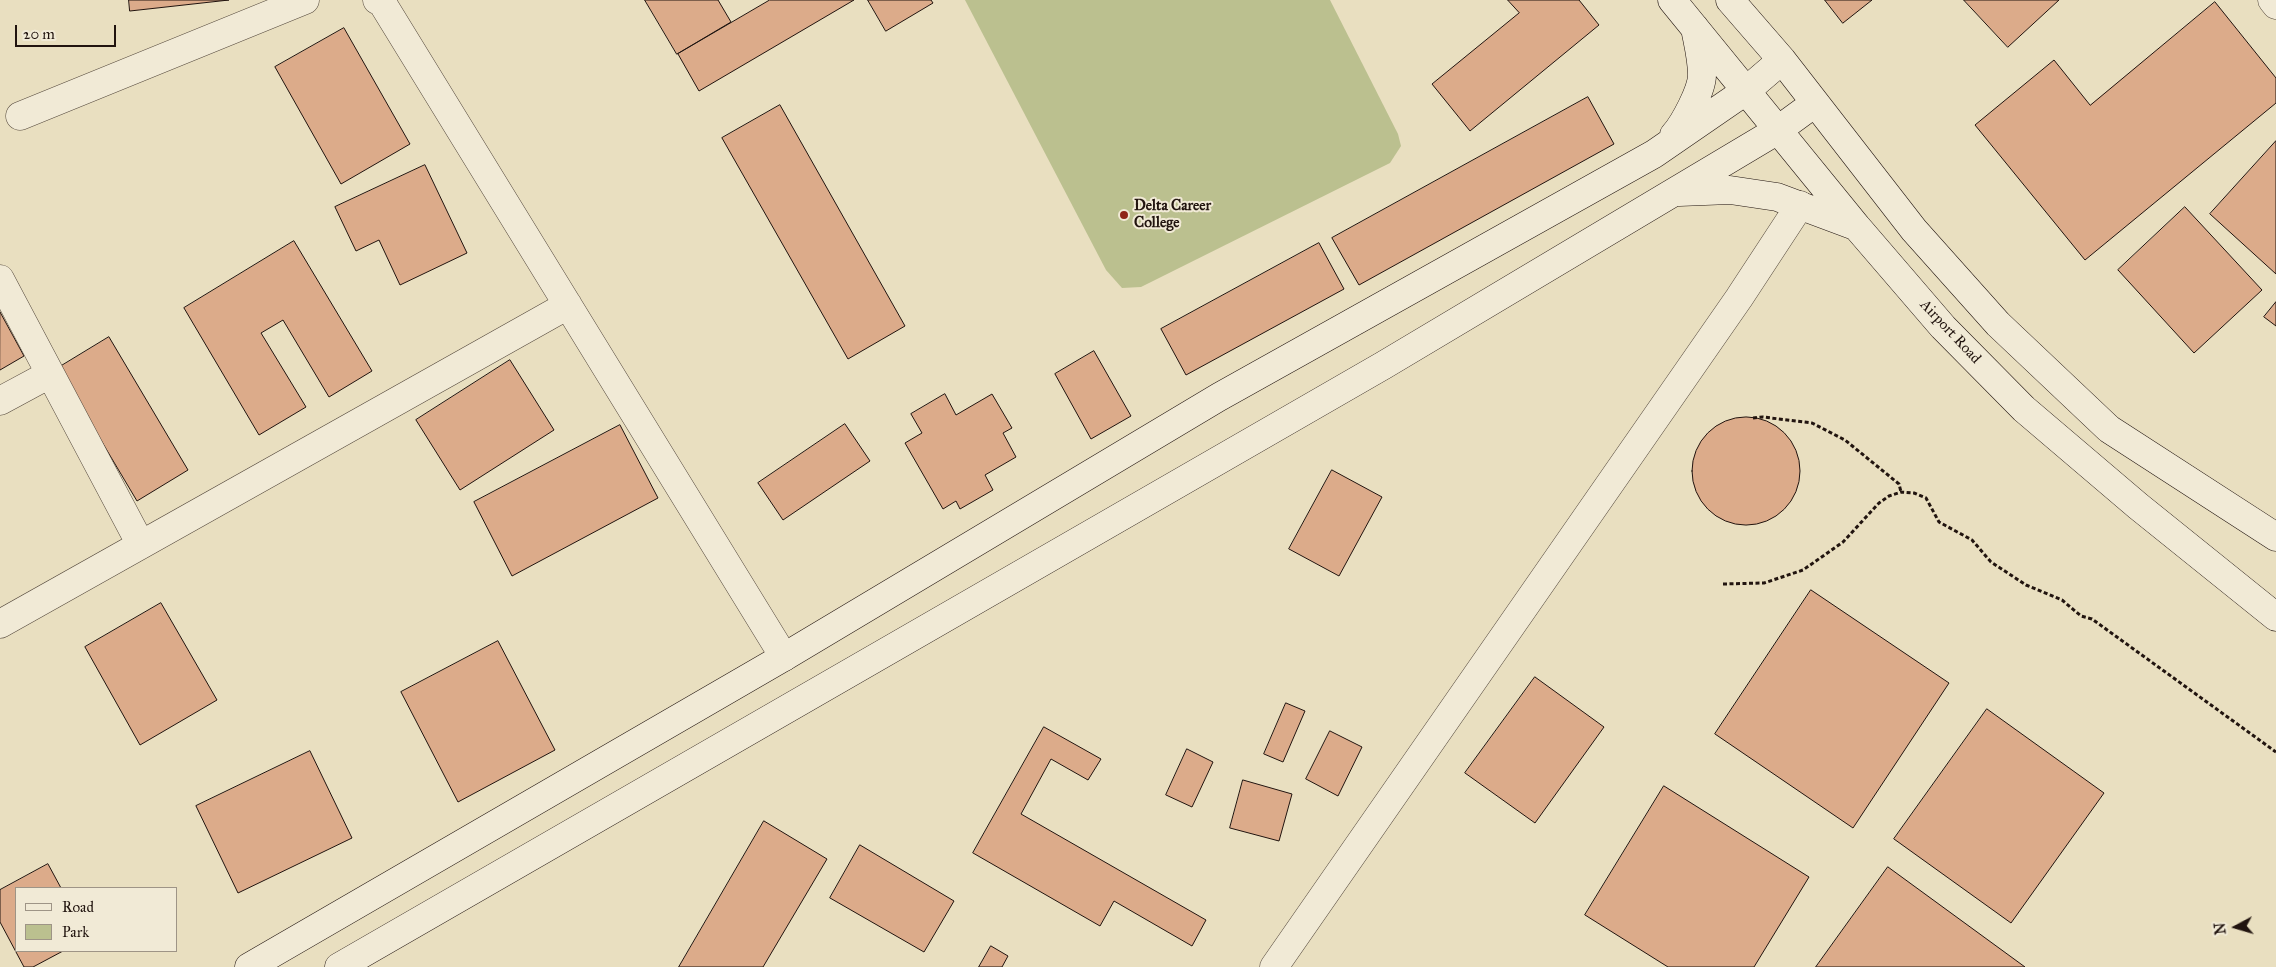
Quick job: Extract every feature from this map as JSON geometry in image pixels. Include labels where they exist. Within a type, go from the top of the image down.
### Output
[{"type":"street","points":[[20,116],[305,0]]},
{"type":"street","points":[[377,0],[381,1],[784,657]]},
{"type":"street","name":"Airport Road","points":[[1672,0],[1694,24],[1857,227],[1943,327],[2024,409],[2138,506],[2276,617]]},
{"type":"street","points":[[1730,0],[1782,60],[1914,230],[1998,324],[2109,429],[2273,531]]},
{"type":"street","points":[[2272,0],[2276,5]]},
{"type":"street","points":[[1654,154],[1679,130],[1703,78],[1701,55],[1694,24]]},
{"type":"street","points":[[250,967],[784,657],[1219,397],[1654,154],[1747,90],[1782,60]]},
{"type":"street","points":[[339,967],[1367,375],[1677,192],[1778,130],[1815,103]]},
{"type":"street","points":[[1677,192],[1730,190],[1778,197],[1857,227]]},
{"type":"street","points":[[1274,967],[1739,298],[1800,205]]},
{"type":"street","points":[[0,278],[141,545]]},
{"type":"street","points":[[0,624],[568,305]]},
{"type":"street","points":[[0,401],[50,374]]},
{"type":"path","points":[[1754,418],[1763,416],[1803,421],[1821,427],[1860,451],[1899,484],[1901,492]]},
{"type":"path","points":[[1723,584],[1764,583],[1803,570],[1844,542],[1879,503],[1888,496],[1901,492],[1914,493],[1926,498],[1939,522],[1972,540],[1992,562],[2026,585],[2062,600],[2081,616],[2092,619],[2276,752]]},
{"type":"green space","points":[[965,0],[1330,0],[1398,134],[1401,146],[1390,163],[1141,287],[1122,288],[1106,270]]},
{"type":"building","points":[[129,0],[229,0],[130,11]]},
{"type":"building","points":[[645,0],[718,0],[731,22],[677,54]]},
{"type":"building","points":[[770,0],[854,0],[699,91],[678,54]]},
{"type":"building","points":[[868,0],[931,0],[933,3],[886,31]]},
{"type":"building","points":[[1508,0],[1579,0],[1599,25],[1470,131],[1432,84],[1519,13]]},
{"type":"building","points":[[1825,0],[1872,0],[1843,23]]},
{"type":"building","points":[[1964,0],[2059,0],[2008,47]]},
{"type":"building","points":[[2215,2],[2276,78],[2276,103],[2085,260],[1975,125],[2054,60],[2090,105]]},
{"type":"building","points":[[344,28],[410,144],[341,184],[275,67]]},
{"type":"building","points":[[1588,97],[1614,144],[1359,285],[1332,238]]},
{"type":"building","points":[[780,105],[905,326],[848,359],[722,138]]},
{"type":"building","points":[[2276,141],[2276,274],[2210,214]]},
{"type":"building","points":[[425,165],[467,253],[400,285],[379,240],[356,251],[335,207]]},
{"type":"building","points":[[2185,207],[2262,290],[2194,353],[2118,270]]},
{"type":"building","points":[[294,241],[372,371],[329,397],[283,320],[261,333],[306,407],[259,435],[184,308]]},
{"type":"building","points":[[1319,243],[1344,289],[1186,375],[1161,329]]},
{"type":"building","points":[[2276,302],[2276,326],[2264,317]]},
{"type":"building","points":[[0,312],[24,356],[0,370]]},
{"type":"building","points":[[109,337],[188,470],[137,501],[58,368]]},
{"type":"building","points":[[1094,351],[1131,416],[1091,439],[1055,374]]},
{"type":"building","points":[[510,360],[554,430],[460,490],[416,420]]},
{"type":"building","points":[[945,394],[956,415],[992,394],[1012,428],[1003,433],[1016,457],[985,475],[993,490],[960,509],[956,501],[943,509],[905,443],[922,433],[911,414]]},
{"type":"building","points":[[1746,417],[1767,421],[1784,433],[1796,450],[1800,471],[1796,492],[1784,509],[1767,521],[1746,525],[1725,521],[1708,509],[1696,492],[1692,471],[1696,450],[1708,433],[1725,421]]},
{"type":"building","points":[[845,424],[870,461],[783,520],[758,483]]},
{"type":"building","points":[[620,425],[658,498],[512,576],[474,502]]},
{"type":"building","points":[[1332,470],[1382,497],[1339,576],[1289,549]]},
{"type":"building","points":[[1811,590],[1949,683],[1853,828],[1715,734]]},
{"type":"building","points":[[161,603],[217,700],[140,745],[85,647]]},
{"type":"building","points":[[498,641],[555,750],[458,802],[401,692]]},
{"type":"building","points":[[1535,677],[1604,727],[1535,823],[1465,773]]},
{"type":"building","points":[[1286,703],[1305,711],[1283,762],[1264,754]]},
{"type":"building","points":[[1987,709],[2104,793],[2011,923],[1894,839]]},
{"type":"building","points":[[1044,727],[1101,759],[1088,780],[1051,759],[1021,814],[1206,920],[1192,946],[1114,901],[1100,926],[973,853]]},
{"type":"building","points":[[1330,731],[1362,747],[1338,796],[1306,779]]},
{"type":"building","points":[[1187,749],[1213,762],[1192,807],[1166,795]]},
{"type":"building","points":[[310,751],[352,838],[238,893],[196,806]]},
{"type":"building","points":[[1243,780],[1292,794],[1279,841],[1230,828]]},
{"type":"building","points":[[1664,786],[1809,877],[1754,967],[1668,967],[1585,915]]},
{"type":"building","points":[[764,821],[827,859],[763,967],[679,967]]},
{"type":"building","points":[[860,845],[954,901],[924,952],[830,898]]},
{"type":"building","points":[[48,864],[60,887],[15,887],[15,950],[0,922],[0,890]]},
{"type":"building","points":[[1888,867],[2025,967],[1816,967]]},
{"type":"building","points":[[991,946],[1008,956],[1002,967],[979,967]]},
{"type":"building","points":[[16,952],[61,952],[33,967],[24,967]]},
{"type":"place","name":"Delta Career College","points":[[1124,215]]}]
